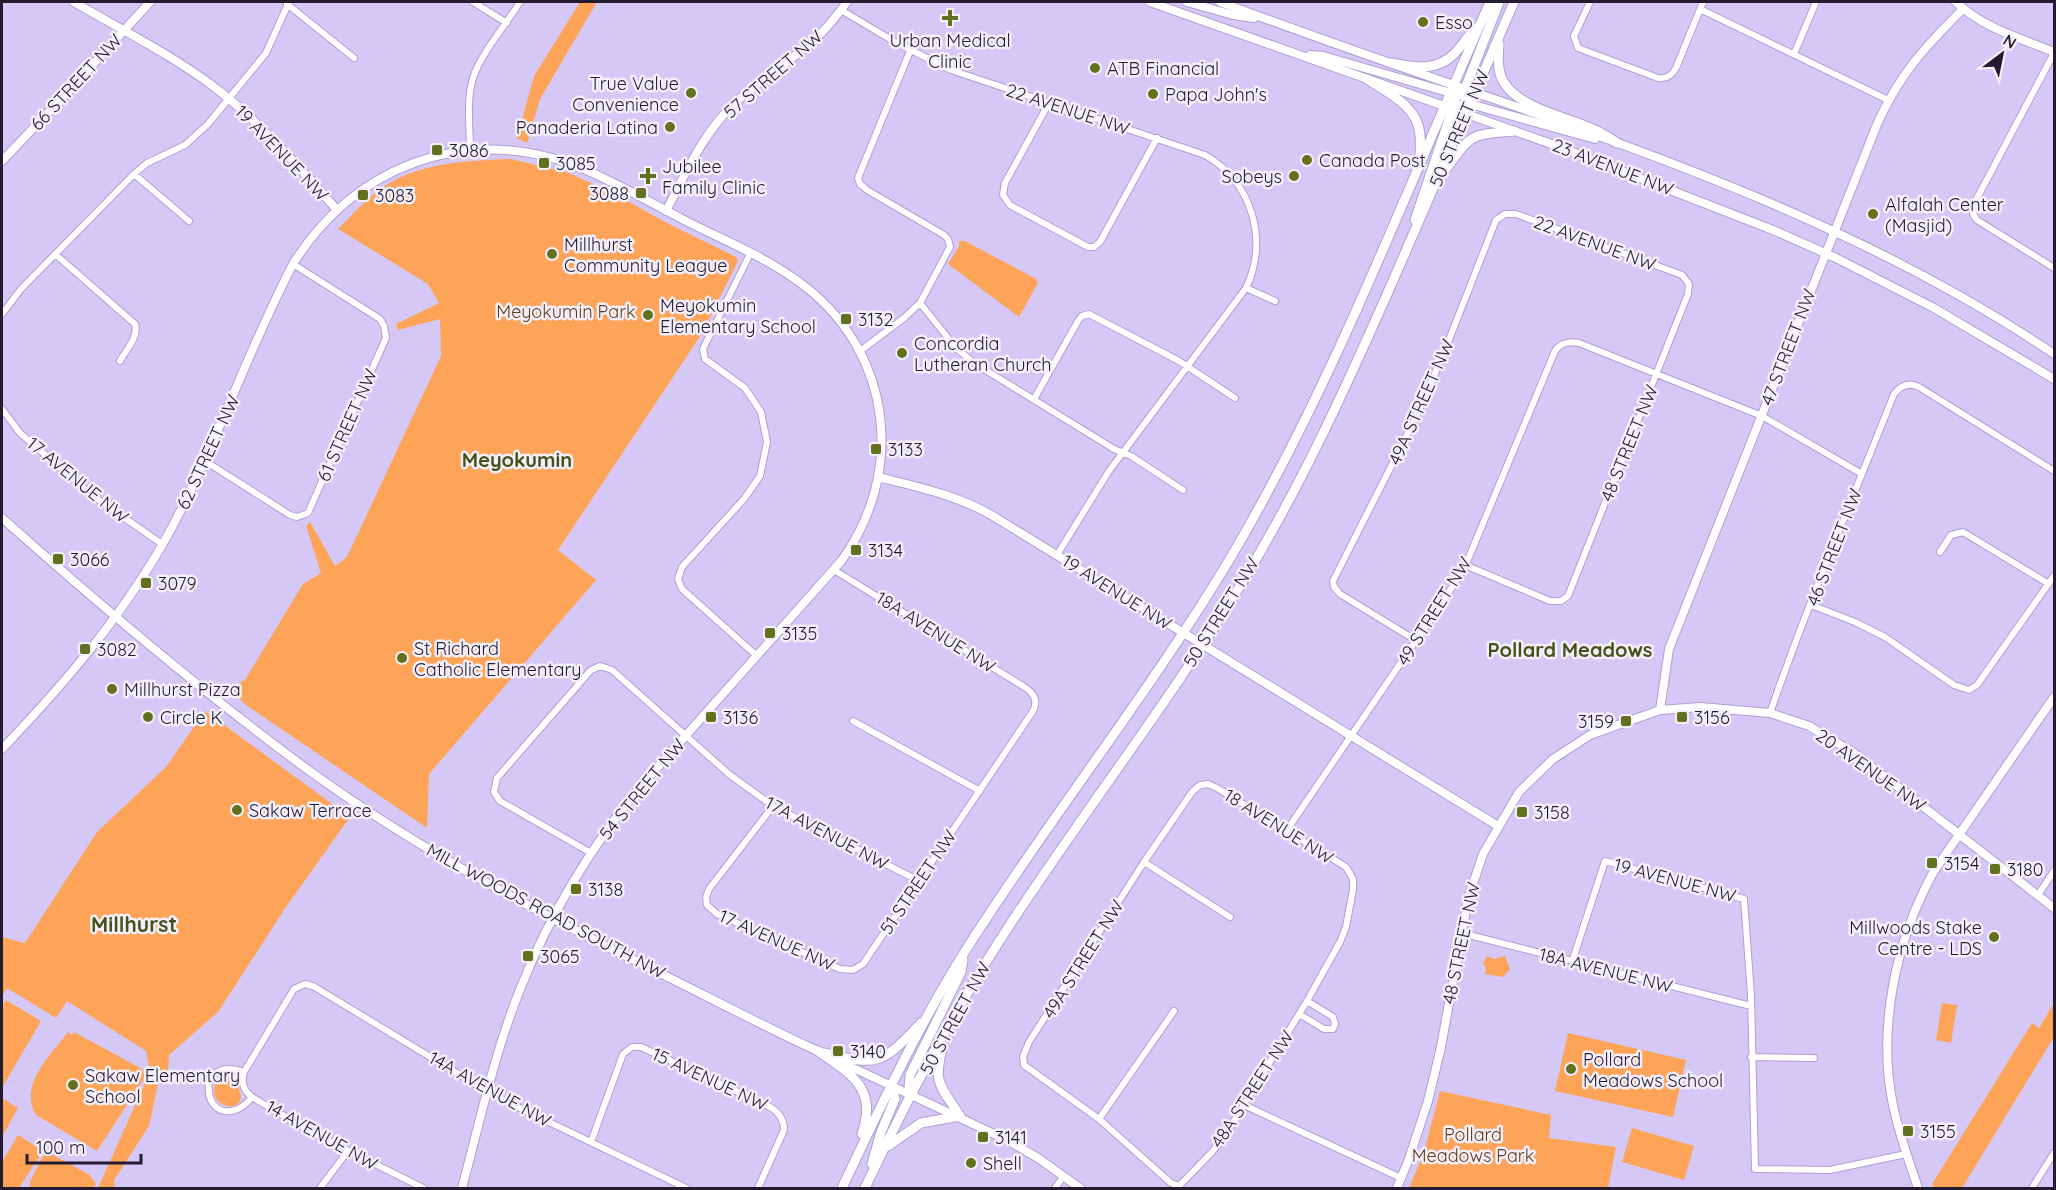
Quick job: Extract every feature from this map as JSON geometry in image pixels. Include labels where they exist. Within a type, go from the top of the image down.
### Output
[{"type":"main road","name":"66 STREET NW","points":[[2,161],[150,2]]},
{"type":"main road","name":"23 AVENUE NW","points":[[1150,2],[1367,79],[1459,98],[1619,143],[1834,232],[1942,286],[2055,354]]},
{"type":"main road","points":[[1187,2],[1233,15],[1269,20]]},
{"type":"main road","name":"23 AVENUE NW","points":[[1220,2],[1391,63],[1459,98]]},
{"type":"main road","name":"50 STREET NW","points":[[866,1187],[947,1029],[1012,921],[1203,644],[1243,581],[1307,465],[1347,385],[1465,114],[1459,98],[1480,25],[1490,2]]},
{"type":"main road","points":[[1410,242],[1418,207],[1459,98],[1499,2]]},
{"type":"main road","name":"50 STREET NW","points":[[842,1188],[928,1015],[963,954],[1003,892],[1184,633],[1251,522],[1314,402],[1421,161],[1499,36],[1514,2]]},
{"type":"main road","points":[[1391,63],[1422,68],[1439,64],[1454,54],[1480,25]]},
{"type":"main road","points":[[1499,36],[1499,68],[1503,82],[1510,91],[1536,107],[1601,132],[1619,143]]},
{"type":"main road","points":[[1298,54],[1323,56],[1459,98]]},
{"type":"main road","points":[[1367,79],[1401,100],[1413,114],[1420,134],[1421,161]]},
{"type":"main road","name":"23 AVENUE NW","points":[[1465,114],[1718,207],[1826,253],[1934,308],[2055,379]]},
{"type":"main road","points":[[1434,188],[1455,156],[1475,136],[1514,131]]},
{"type":"main road","points":[[913,1094],[909,1089],[910,1075],[961,972],[963,954]]},
{"type":"main road","points":[[818,1051],[853,1060],[877,1061],[897,1049],[928,1015]]},
{"type":"main road","points":[[885,1148],[921,1122],[960,1116],[943,1093],[938,1079],[939,1059],[947,1029]]},
{"type":"main road","points":[[818,1051],[851,1075],[861,1086],[866,1102],[865,1127],[849,1174]]},
{"type":"main road","points":[[866,1187],[881,1132],[895,1099],[892,1085]]},
{"type":"street","name":"19 AVENUE NW","points":[[74,2],[199,76],[230,99],[273,138],[337,210]]},
{"type":"street","points":[[473,2],[507,22]]},
{"type":"street","points":[[470,149],[469,103],[473,77],[520,2]]},
{"type":"street","name":"57 STREET NW","points":[[666,211],[694,157],[723,115],[756,84],[812,42],[847,2]]},
{"type":"street","points":[[1590,2],[1575,33],[1575,43],[1578,48],[1647,75],[1662,79],[1670,77],[1676,68],[1701,5],[1888,100]]},
{"type":"street","points":[[1794,54],[1816,2]]},
{"type":"street","points":[[1956,2],[1990,26],[2055,52],[1975,202],[1973,214],[1980,222],[2054,266]]},
{"type":"street","points":[[2,314],[13,297],[134,174],[147,164],[194,138],[230,99],[266,53],[288,3],[354,58]]},
{"type":"street","name":"47 STREET NW","points":[[1660,710],[1669,649],[1888,100],[1914,60],[1963,9]]},
{"type":"street","name":"22 AVENUE NW","points":[[841,10],[910,51],[976,79],[1157,138],[1212,160],[1233,178],[1250,205],[1256,226],[1254,270],[1246,288]]},
{"type":"street","points":[[860,351],[920,303],[950,247],[944,235],[867,190],[858,178],[910,51]]},
{"type":"street","points":[[1049,103],[1005,183],[1004,198],[1010,205],[1084,246],[1094,247],[1102,238],[1157,138]]},
{"type":"street","name":"62 STREET NW","points":[[2,749],[76,668],[136,588],[162,544],[205,461],[292,264],[311,238],[337,210],[374,180],[411,163],[438,155],[470,149],[519,152],[572,164],[666,211]]},
{"type":"street","points":[[134,174],[189,221]]},
{"type":"street","name":"54 STREET NW","points":[[462,1188],[516,999],[552,919],[591,853],[628,802],[834,570],[849,550],[863,525],[873,500],[878,477],[882,429],[876,393],[860,351],[844,325],[813,292],[786,273],[666,211]]},
{"type":"street","name":"22 AVENUE NW","points":[[1501,216],[1509,213],[1516,214],[1679,274],[1687,280]]},
{"type":"street","name":"49A STREET NW","points":[[1417,641],[1340,594],[1333,584],[1335,573],[1416,417],[1456,323],[1494,224],[1501,216]]},
{"type":"street","points":[[55,254],[135,324],[134,336],[120,361]]},
{"type":"street","points":[[750,254],[703,349],[705,359],[745,388],[761,412],[768,442],[760,476],[748,494],[681,567],[678,579],[682,589],[757,656]]},
{"type":"street","name":"61 STREET NW","points":[[205,461],[290,515],[302,516],[308,513],[312,506],[386,338],[386,331],[380,319],[292,264]]},
{"type":"street","name":"48 STREET NW","points":[[1466,565],[1550,602],[1561,601],[1570,592],[1688,294],[1687,280]]},
{"type":"street","points":[[1057,555],[1122,452],[1246,288],[1275,302]]},
{"type":"street","points":[[920,303],[956,348],[967,358],[1183,490]]},
{"type":"street","points":[[1034,399],[1078,321],[1086,315],[1095,316],[1188,367],[1235,398]]},
{"type":"street","name":"49 STREET NW","points":[[1287,830],[1449,594],[1466,565],[1555,351],[1564,343],[1578,343],[1656,374]]},
{"type":"street","points":[[1656,374],[1762,416],[1862,474]]},
{"type":"street","name":"46 STREET NW","points":[[1770,713],[1790,656],[1894,394],[1904,385],[1912,384],[1919,387],[2055,471]]},
{"type":"street","name":"17 AVENUE NW","points":[[2,409],[20,433],[88,492],[162,544]]},
{"type":"street","name":"19 AVENUE NW","points":[[878,477],[937,492],[971,504],[1498,826]]},
{"type":"street","name":"MILL WOODS ROAD SOUTH NW","points":[[2,518],[114,618],[222,705],[312,773],[358,804],[552,919],[818,1051],[960,1116],[1038,1158],[1080,1188]]},
{"type":"street","points":[[1940,552],[1951,535],[1963,532],[2049,584]]},
{"type":"street","name":"18A AVENUE NW","points":[[834,570],[1026,688],[1035,698]]},
{"type":"street","points":[[1811,604],[1878,633],[1953,685],[1969,690],[1977,685],[2055,576]]},
{"type":"street","name":"17A AVENUE NW","points":[[591,853],[500,801],[494,792],[497,778],[591,670],[600,666],[612,670],[730,775],[772,807],[919,881]]},
{"type":"street","name":"51 STREET NW","points":[[853,970],[863,964],[980,791],[1033,711],[1035,698]]},
{"type":"street","points":[[1918,1188],[1893,1105],[1890,1082],[1888,1035],[1892,994],[1902,947],[1918,903],[1934,871],[2055,698]]},
{"type":"street","name":"20 AVENUE NW","points":[[1590,735],[1660,710],[1700,707],[1770,713],[1809,726],[1854,753],[2055,908]]},
{"type":"street","points":[[853,721],[980,791]]},
{"type":"street","name":"48 STREET NW","points":[[1397,1188],[1421,1123],[1437,1065],[1461,933],[1474,876],[1483,854],[1519,792],[1553,759],[1590,735]]},
{"type":"street","name":"49A STREET NW","points":[[1099,1119],[1024,1065],[1023,1057],[1029,1042],[1144,862],[1192,792],[1204,784]]},
{"type":"street","name":"18 AVENUE NW","points":[[1204,784],[1217,788],[1287,830],[1341,864],[1352,874]]},
{"type":"street","name":"17 AVENUE NW","points":[[772,807],[709,889],[706,902],[709,908],[717,914],[840,969],[853,970]]},
{"type":"street","name":"19 AVENUE NW","points":[[1572,962],[1605,861],[1744,899],[1751,1006]]},
{"type":"street","points":[[1144,862],[1230,916]]},
{"type":"street","points":[[2038,895],[2055,871]]},
{"type":"street","name":"48A STREET NW","points":[[1099,1119],[1172,1183],[1182,1184],[1212,1152],[1244,1105],[1336,950],[1346,927],[1353,890],[1352,874]]},
{"type":"street","name":"18A AVENUE NW","points":[[1461,933],[1751,1006]]},
{"type":"street","name":"14A AVENUE NW","points":[[244,1072],[294,989],[299,986],[313,986],[488,1091],[686,1188]]},
{"type":"street","name":"48A STREET NW","points":[[1299,1014],[1324,1029],[1333,1029],[1335,1024],[1333,1017],[1307,1001]]},
{"type":"street","points":[[1751,1006],[1755,1169],[1830,1170],[1906,1154]]},
{"type":"street","points":[[1099,1119],[1174,1011]]},
{"type":"street","name":"15 AVENUE NW","points":[[591,1142],[623,1054],[632,1047],[644,1048],[768,1106],[778,1113],[783,1120],[784,1130],[758,1188]]},
{"type":"street","points":[[1751,1057],[1814,1058]]},
{"type":"street","name":"14 AVENUE NW","points":[[244,1072],[226,1069],[215,1074],[209,1086],[211,1100],[222,1110],[233,1112],[244,1107],[249,1095],[348,1151],[423,1188]]},
{"type":"street","points":[[244,1072],[242,1081],[249,1095]]},
{"type":"street","points":[[1244,1105],[1401,1179]]},
{"type":"street","points":[[320,1188],[348,1151]]},
{"type":"street","points":[[2032,1188],[2055,1153]]},
{"type":"street","points":[[1055,1188],[1065,1176]]},
{"type":"green space","points":[[580,2],[597,2],[540,99],[527,143],[517,138],[534,76]]},
{"type":"green space","name":"Meyokumin Park","points":[[511,159],[569,173],[615,194],[736,257],[738,261],[702,333],[558,550],[596,580],[429,774],[427,828],[246,705],[228,689],[245,680],[303,584],[321,573],[306,526],[310,522],[335,566],[347,557],[441,356],[440,319],[398,330],[396,324],[439,303],[428,284],[338,229],[373,195],[392,181],[408,174],[459,162]]},
{"type":"green space","points":[[959,241],[965,241],[1036,279],[1038,283],[1019,317],[948,264],[959,246]]},
{"type":"green space","points":[[205,711],[350,817],[286,907],[218,1012],[169,1055],[168,1072],[159,1079],[149,1126],[114,1180],[115,1188],[98,1188],[150,1072],[146,1051],[67,1001],[56,1018],[7,988],[2,997],[2,937],[25,943],[97,832],[166,767]]},
{"type":"green space","points":[[1487,956],[1494,959],[1505,956],[1510,969],[1503,977],[1485,974],[1486,968],[1483,963]]},
{"type":"green space","points":[[6,1000],[41,1021],[2,1088],[2,1007]]},
{"type":"green space","points":[[1942,1003],[1957,1005],[1951,1043],[1936,1040]]},
{"type":"green space","points":[[2054,1003],[2054,1037],[1962,1188],[1934,1188],[1932,1184],[2032,1023],[2039,1028]]},
{"type":"green space","points":[[68,1032],[72,1035],[74,1032],[142,1069],[145,1077],[97,1151],[36,1115],[32,1104],[31,1093],[39,1071]]},
{"type":"green space","points":[[1568,1033],[1686,1060],[1673,1117],[1555,1091]]},
{"type":"green space","points":[[226,1074],[235,1077],[241,1095],[240,1101],[235,1106],[220,1103],[215,1096],[216,1081]]},
{"type":"green space","name":"Pollard Meadows Park","points":[[1440,1091],[1551,1115],[1549,1138],[1616,1147],[1608,1188],[1409,1188],[1424,1152]]},
{"type":"green space","points":[[2,1098],[18,1108],[2,1137]]},
{"type":"green space","points":[[1632,1128],[1694,1146],[1684,1180],[1622,1162]]},
{"type":"green space","points":[[18,1135],[43,1151],[19,1188],[2,1188],[2,1162]]},
{"type":"green space","points":[[45,1153],[90,1175],[96,1184],[93,1188],[30,1188],[30,1181]]},
{"type":"place","name":"Urban Medical Clinic","points":[[950,18]]},
{"type":"place","name":"Esso","points":[[1423,22]]},
{"type":"place","name":"ATB Financial","points":[[1095,68]]},
{"type":"place","name":"True Value Convenience","points":[[691,93]]},
{"type":"place","name":"Papa John's","points":[[1153,94]]},
{"type":"place","name":"Panaderia Latina","points":[[670,127]]},
{"type":"place","name":"3086","points":[[437,150]]},
{"type":"place","name":"Canada Post","points":[[1307,160]]},
{"type":"place","name":"3085","points":[[544,163]]},
{"type":"place","name":"Jubilee Family Clinic","points":[[648,176]]},
{"type":"place","name":"Sobeys","points":[[1294,176]]},
{"type":"place","name":"3088","points":[[641,193]]},
{"type":"place","name":"3083","points":[[363,195]]},
{"type":"place","name":"Alfalah Center (Masjid)","points":[[1873,214]]},
{"type":"place","name":"Millhurst Community League","points":[[552,254]]},
{"type":"place","name":"Meyokumin Elementary School","points":[[648,315]]},
{"type":"place","name":"3132","points":[[846,319]]},
{"type":"place","name":"Concordia Lutheran Church","points":[[902,353]]},
{"type":"place","name":"3133","points":[[876,449]]},
{"type":"place","name":"3134","points":[[856,550]]},
{"type":"place","name":"3066","points":[[58,559]]},
{"type":"place","name":"3079","points":[[146,583]]},
{"type":"place","name":"3135","points":[[770,633]]},
{"type":"place","name":"3082","points":[[85,649]]},
{"type":"place","name":"St Richard Catholic Elementary","points":[[402,658]]},
{"type":"place","name":"Millhurst Pizza","points":[[112,689]]},
{"type":"place","name":"Circle K","points":[[148,717]]},
{"type":"place","name":"3136","points":[[711,717]]},
{"type":"place","name":"3156","points":[[1682,717]]},
{"type":"place","name":"3159","points":[[1626,721]]},
{"type":"place","name":"Sakaw Terrace","points":[[237,810]]},
{"type":"place","name":"3158","points":[[1522,812]]},
{"type":"place","name":"3154","points":[[1932,863]]},
{"type":"place","name":"3180","points":[[1995,869]]},
{"type":"place","name":"3138","points":[[576,889]]},
{"type":"place","name":"Millwoods Stake Centre - LDS","points":[[1994,937]]},
{"type":"place","name":"3065","points":[[528,956]]},
{"type":"place","name":"3140","points":[[838,1051]]},
{"type":"place","name":"Pollard Meadows School","points":[[1571,1069]]},
{"type":"place","name":"Sakaw Elementary School","points":[[73,1085]]},
{"type":"place","name":"3155","points":[[1908,1131]]},
{"type":"place","name":"3141","points":[[983,1137]]},
{"type":"place","name":"Shell","points":[[971,1163]]},
{"type":"district","name":"Meyokumin","points":[[517,459]]},
{"type":"district","name":"Pollard Meadows","points":[[1570,649]]},
{"type":"district","name":"Millhurst","points":[[134,924]]}]
